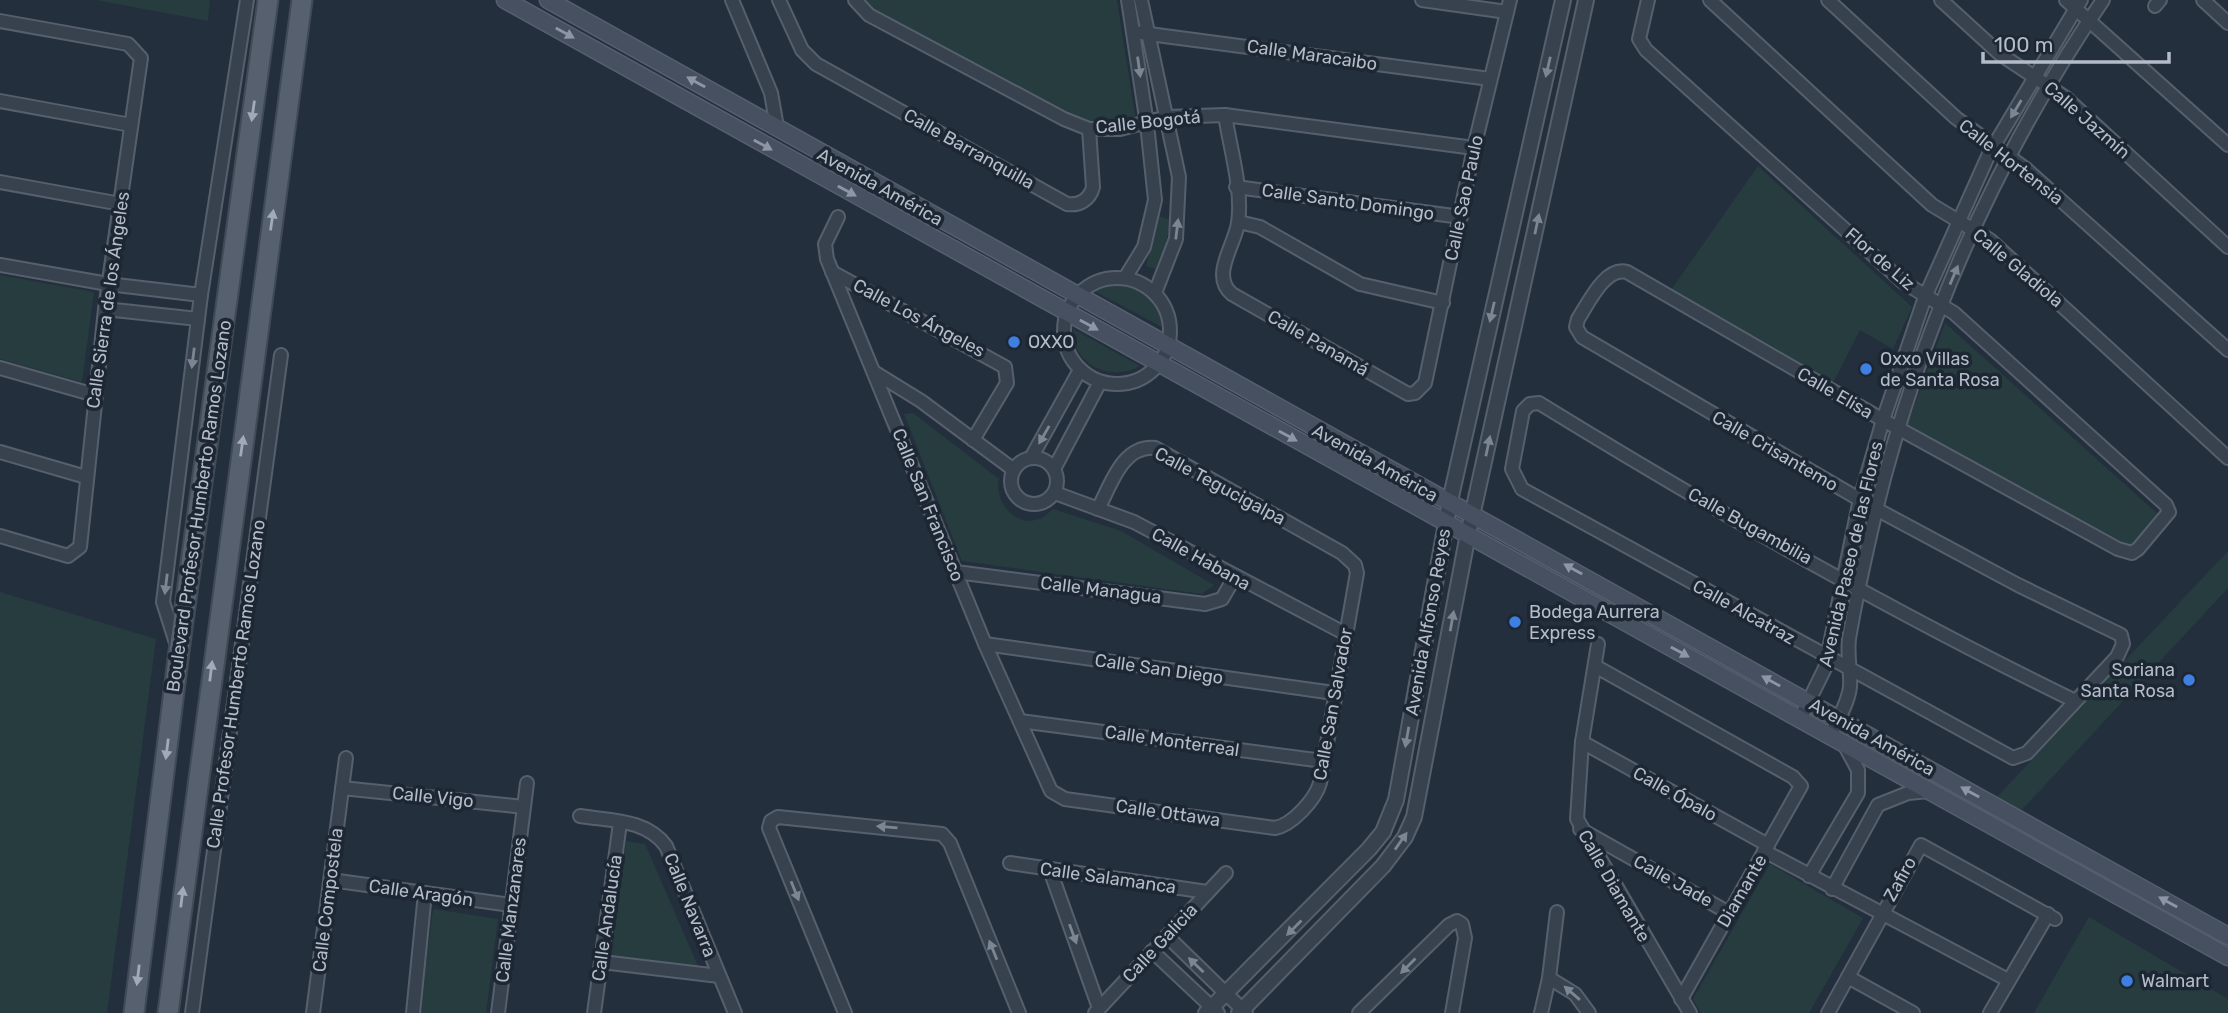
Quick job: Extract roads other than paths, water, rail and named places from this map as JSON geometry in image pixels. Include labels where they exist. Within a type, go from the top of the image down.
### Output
[{"type":"main road","name":"Boulevard Profesor Humberto Ramos Lozano","points":[[134,1013],[179,651],[268,0]]},
{"type":"main road","name":"Boulevard Profesor Humberto Ramos Lozano","points":[[168,1013],[302,0]]},
{"type":"main road","name":"Avenida América","points":[[505,0],[2228,957]]},
{"type":"main road","name":"Avenida América","points":[[548,0],[2228,936]]},
{"type":"main road","points":[[788,158],[798,139]]},
{"type":"main road","points":[[2008,835],[2017,827],[2014,817]]},
{"type":"main road","points":[[2034,849],[2033,836],[2042,832]]},
{"type":"main road","points":[[146,914],[161,916],[169,926],[159,1013]]},
{"type":"street","points":[[179,651],[163,602],[201,295],[247,0]]},
{"type":"street","points":[[732,0],[771,93],[777,127]]},
{"type":"street","name":"Calle Barranquilla","points":[[779,0],[796,40],[816,64],[1067,204],[1080,203],[1091,195],[1093,187],[1089,129]]},
{"type":"street","name":"Calle Bogotá","points":[[855,0],[869,15],[1064,120],[1089,129],[1147,124],[1167,117],[1225,115],[1474,148]]},
{"type":"street","points":[[1128,0],[1141,32],[1167,117],[1178,165],[1180,199],[1176,239],[1155,293]]},
{"type":"street","points":[[1125,278],[1144,247],[1155,200],[1147,124],[1141,0]]},
{"type":"street","points":[[1422,0],[1508,6]]},
{"type":"street","name":"Avenida Alfonso Reyes","points":[[1212,1011],[1226,993],[1383,832],[1396,800],[1445,524],[1563,0]]},
{"type":"street","name":"Avenida Alfonso Reyes","points":[[1243,1012],[1357,892],[1405,837],[1417,810],[1468,534],[1586,0]]},
{"type":"street","name":"Flor de Liz","points":[[1648,0],[1639,33],[1646,50],[1903,282],[1941,304],[2164,503],[2168,516],[2138,549],[2127,552]]},
{"type":"street","name":"Calle Gladiola","points":[[1710,0],[1932,205],[1990,240],[2228,458]]},
{"type":"street","name":"Calle Hortensia","points":[[1828,0],[1955,118],[2008,155],[2228,350]]},
{"type":"street","name":"Calle Jazmín","points":[[1941,0],[2000,54],[2050,85],[2228,247]]},
{"type":"street","points":[[2089,20],[2103,0]]},
{"type":"street","points":[[2203,0],[2228,23]]},
{"type":"street","points":[[2074,3],[2089,20],[2228,145]]},
{"type":"street","name":"Avenida Paseo de las Flores","points":[[1800,719],[1821,680],[1860,499],[1882,420],[1925,297],[1958,219],[1993,147],[2036,76],[2074,3]]},
{"type":"street","name":"Calle Sao Paulo","points":[[1415,393],[1425,383],[1489,79],[1508,6]]},
{"type":"street","name":"Avenida Paseo de las Flores","points":[[1837,740],[1838,719],[1849,695],[1848,644],[1876,509],[1899,428],[1941,304],[2008,155],[2089,20]]},
{"type":"street","name":"Calle Sierra de los Ángeles","points":[[0,21],[128,44],[141,58],[108,284],[80,547],[68,556],[0,536]]},
{"type":"street","name":"Calle Maracaibo","points":[[1141,32],[1489,79]]},
{"type":"street","points":[[0,101],[131,125]]},
{"type":"street","points":[[1225,115],[1239,222],[1260,227],[1360,284],[1443,303]]},
{"type":"street","points":[[0,182],[121,204]]},
{"type":"street","name":"Calle Santo Domingo","points":[[1236,187],[1461,217]]},
{"type":"street","points":[[1155,200],[1180,199]]},
{"type":"street","name":"Calle San Francisco","points":[[838,217],[824,251],[985,645],[1051,791]]},
{"type":"street","name":"Calle Panamá","points":[[1239,222],[1222,274],[1224,286],[1232,294],[1408,394],[1415,393]]},
{"type":"street","points":[[0,265],[108,284],[201,295]]},
{"type":"street","name":"Calle Elisa","points":[[1582,337],[1576,327],[1578,319],[1607,277],[1620,271],[1882,420],[2127,552]]},
{"type":"street","name":"Calle Los Ángeles","points":[[832,272],[1005,367],[1007,383],[973,440]]},
{"type":"street","points":[[1125,278],[1141,283],[1155,293],[1169,317],[1169,345],[1159,365],[1147,375],[1116,385],[1100,382],[1080,370],[1068,353],[1063,333],[1066,313],[1077,295],[1099,280],[1125,278]]},
{"type":"street","points":[[105,309],[198,319]]},
{"type":"street","name":"Calle Crisantemo","points":[[1582,337],[1876,509],[2018,585],[2121,635],[2123,644],[2117,657],[2075,701]]},
{"type":"street","name":"Calle Profesor Humberto Ramos Lozano","points":[[192,1013],[281,355]]},
{"type":"street","points":[[0,368],[95,396]]},
{"type":"street","points":[[1031,458],[1040,458],[1054,469],[1057,477],[1055,493],[1043,503],[1026,504],[1014,493],[1011,477],[1014,470],[1031,458],[1080,370]]},
{"type":"street","points":[[874,372],[921,401],[1014,470]]},
{"type":"street","points":[[1054,469],[1100,382]]},
{"type":"street","points":[[1065,399],[1085,410]]},
{"type":"street","name":"Calle Bugambilia","points":[[1522,489],[1513,469],[1524,411],[1530,404],[1539,403],[1632,460],[1844,579],[2002,666],[2075,701]]},
{"type":"street","name":"Calle Tegucigalpa","points":[[1098,509],[1125,458],[1143,447],[1155,448],[1342,553],[1350,558],[1357,573]]},
{"type":"street","points":[[0,452],[86,477]]},
{"type":"street","name":"Calle Alcatraz","points":[[1522,489],[2004,754],[2018,758],[2027,753],[2075,701]]},
{"type":"street","name":"Calle Habana","points":[[1055,493],[1134,522],[1234,578],[1344,633]]},
{"type":"street","name":"Calle Managua","points":[[956,572],[1205,604],[1222,599],[1234,578]]},
{"type":"street","name":"Calle San Salvador","points":[[1287,824],[1318,789],[1344,633],[1357,573]]},
{"type":"street","name":"Calle Diamante","points":[[1598,644],[1582,743],[1576,809],[1580,829],[1690,1013]]},
{"type":"street","name":"Calle San Diego","points":[[985,645],[1334,693]]},
{"type":"street","name":"Diamante","points":[[1595,666],[1800,783],[1801,789],[1681,999]]},
{"type":"street","name":"Calle Monterreal","points":[[1020,721],[1323,761]]},
{"type":"street","points":[[1809,876],[1858,793],[1858,770],[1837,740]]},
{"type":"street","name":"Calle Ópalo","points":[[1582,743],[1766,848],[1832,889],[2008,980]]},
{"type":"street","name":"Calle Compostela","points":[[313,1013],[346,758]]},
{"type":"street","name":"Calle Manzanares","points":[[498,1013],[527,783]]},
{"type":"street","name":"Calle Vigo","points":[[342,788],[524,807]]},
{"type":"street","name":"Calle Ottawa","points":[[1051,791],[1065,800],[1275,828],[1287,824]]},
{"type":"street","points":[[1832,889],[1878,805],[1908,793],[1929,791]]},
{"type":"street","points":[[1858,793],[1878,805]]},
{"type":"street","name":"Calle Navarra","points":[[580,816],[651,830],[666,846],[735,1013]]},
{"type":"street","points":[[845,1013],[769,828],[771,821],[778,817],[936,831],[950,843],[1019,1013]]},
{"type":"street","name":"Calle Andalucía","points":[[594,1013],[620,823]]},
{"type":"street","name":"Calle Jade","points":[[1580,829],[1729,913]]},
{"type":"street","points":[[1834,834],[1856,846]]},
{"type":"street","name":"Zafiro","points":[[1828,1013],[1917,849],[1923,845],[2052,917],[2008,980]]},
{"type":"street","points":[[187,859],[211,862]]},
{"type":"street","name":"Calle Salamanca","points":[[1010,863],[1207,892]]},
{"type":"street","points":[[1050,870],[1097,1011]]},
{"type":"street","name":"Calle Galicia","points":[[1097,1011],[1226,873]]},
{"type":"street","points":[[1341,878],[1357,892]]},
{"type":"street","name":"Calle Aragón","points":[[331,880],[511,905]]},
{"type":"street","points":[[413,1013],[425,893]]},
{"type":"street","points":[[1541,1013],[1549,978],[1557,912]]},
{"type":"street","points":[[1359,1013],[1371,1007],[1449,925],[1457,920],[1462,924],[1465,938],[1452,1013]]},
{"type":"street","points":[[1167,936],[1243,1012]]},
{"type":"street","points":[[1153,951],[1212,1011]]},
{"type":"street","points":[[602,962],[719,976]]},
{"type":"street","points":[[1848,977],[1913,1013]]},
{"type":"street","points":[[1549,978],[1575,994],[1589,1013]]},
{"type":"street","points":[[1990,1013],[2008,980]]},
{"type":"place","name":"OXXO","points":[[1014,342]]},
{"type":"place","name":"Oxxo Villas de Santa Rosa","points":[[1866,369]]},
{"type":"place","name":"Bodega Aurrera Express","points":[[1515,622]]},
{"type":"place","name":"Soriana Santa Rosa","points":[[2189,680]]},
{"type":"place","name":"Walmart","points":[[2127,981]]}]
